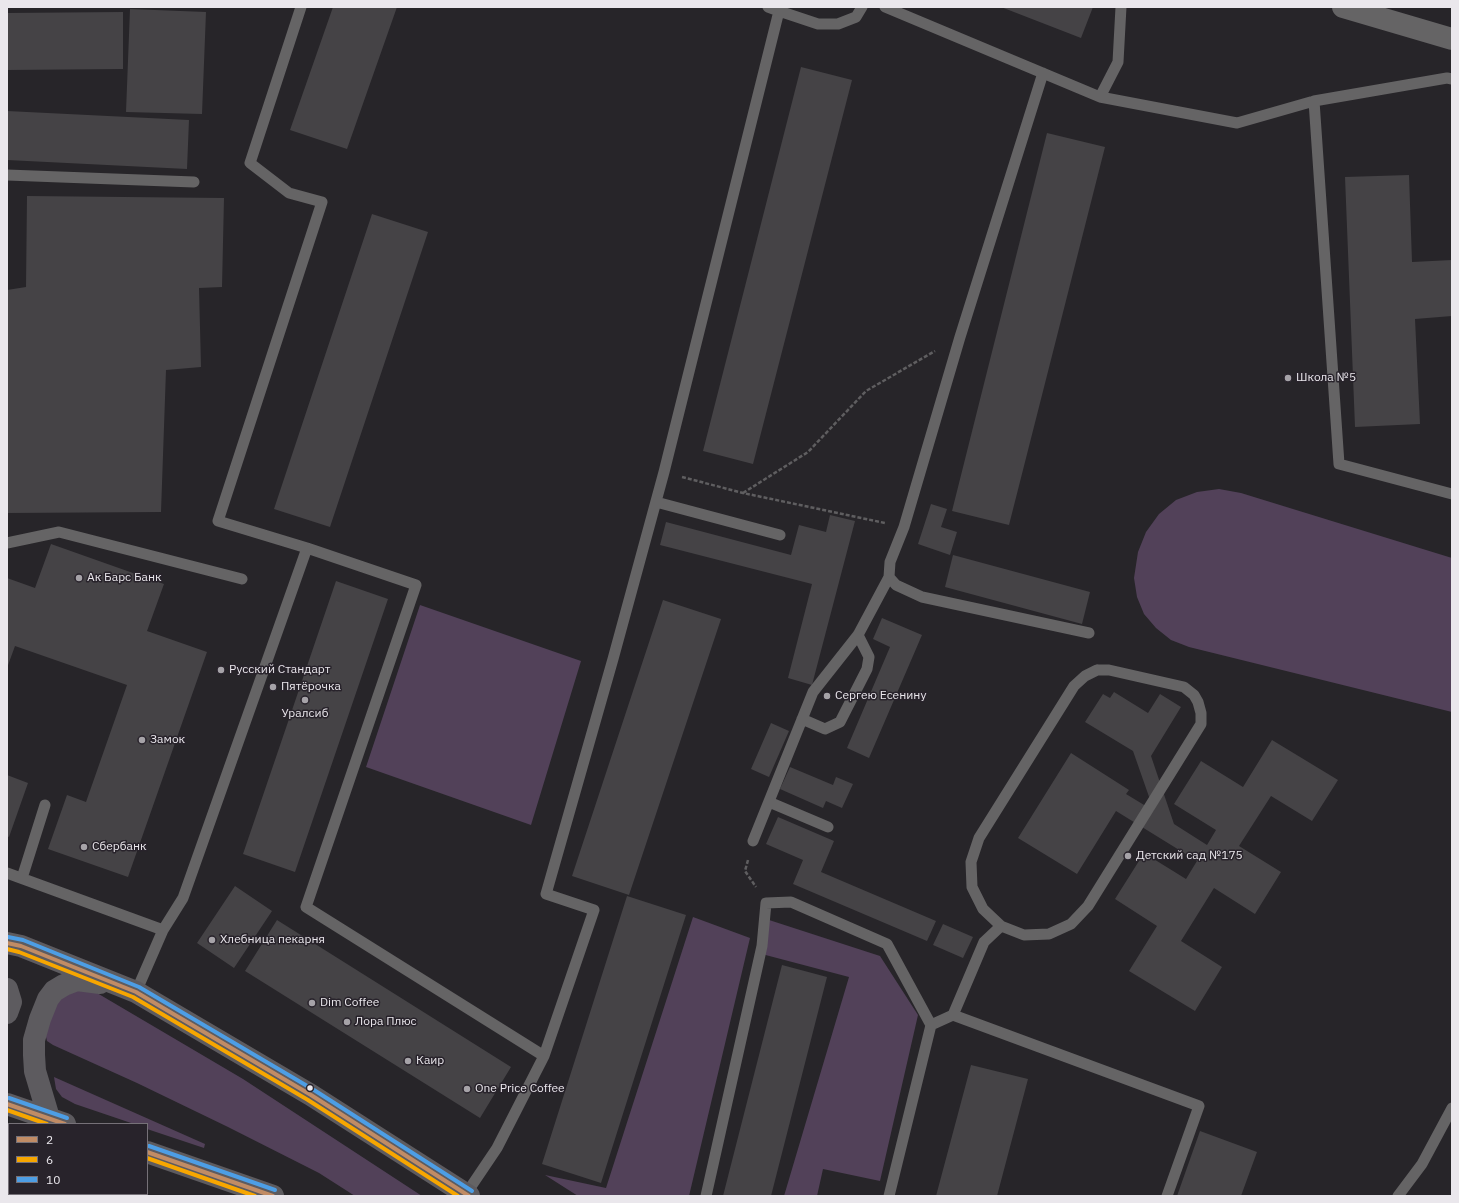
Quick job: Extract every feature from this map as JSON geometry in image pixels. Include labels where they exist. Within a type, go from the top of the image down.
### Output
[{"type":"main road","points":[[7,943],[21,946],[136,992],[311,1095],[467,1195]]},
{"type":"main road","points":[[57,1121],[35,1071],[34,1040],[48,999],[54,991],[77,980],[94,981],[136,992]]},
{"type":"main road","points":[[7,989],[10,1002],[7,1013]]},
{"type":"main road","points":[[7,1104],[57,1121]]},
{"type":"main road","points":[[148,1152],[272,1196]]},
{"type":"street","points":[[1343,7],[1452,38]]},
{"type":"lane","points":[[301,7],[250,163],[289,193],[322,202],[218,521],[307,548],[416,585],[306,907],[544,1056]]},
{"type":"lane","points":[[467,1195],[497,1148],[544,1056],[594,910],[546,894],[664,472],[774,9],[818,24],[838,24],[856,17],[862,7]]},
{"type":"lane","points":[[885,7],[1100,97],[1237,123],[1314,101],[1447,78],[1452,79]]},
{"type":"lane","points":[[1100,97],[1118,62],[1121,7]]},
{"type":"lane","points":[[754,841],[813,692],[858,635],[889,577],[890,562],[904,527],[960,337],[1043,73]]},
{"type":"lane","points":[[1314,101],[1339,464],[1452,494]]},
{"type":"lane","points":[[7,175],[194,182]]},
{"type":"lane","points":[[656,502],[780,534]]},
{"type":"lane","points":[[7,543],[59,532],[242,579]]},
{"type":"lane","points":[[136,992],[164,930],[183,898],[307,548]]},
{"type":"lane","points":[[889,577],[896,585],[922,597],[1089,633]]},
{"type":"lane","points":[[802,719],[825,729],[840,722],[867,669],[869,657],[858,635]]},
{"type":"lane","points":[[1097,670],[1109,670],[1184,687],[1194,694],[1201,713],[1201,724],[1088,906],[1071,924],[1049,934],[1024,935],[1001,926],[983,909],[972,887],[971,862],[979,838],[1074,686],[1085,676],[1097,670]]},
{"type":"lane","points":[[769,802],[828,826]]},
{"type":"lane","points":[[22,878],[45,805]]},
{"type":"lane","points":[[7,873],[164,930]]},
{"type":"lane","points":[[706,1196],[762,946],[766,903],[791,902],[887,944],[931,1025],[889,1196]]},
{"type":"lane","points":[[931,1025],[953,1015],[984,942],[1001,926]]},
{"type":"lane","points":[[953,1015],[1199,1106],[1167,1196]]},
{"type":"lane","points":[[1398,1196],[1422,1164],[1452,1108]]},
{"type":"path","points":[[743,493],[808,452],[866,392],[960,337]]},
{"type":"path","points":[[664,472],[743,493],[904,527]]},
{"type":"path","points":[[754,841],[745,871],[766,903]]},
{"type":"shaded area","points":[[1219,489],[1241,493],[1452,558],[1452,712],[1189,647],[1171,640],[1156,628],[1144,614],[1137,597],[1134,578],[1138,552],[1146,532],[1159,514],[1176,500],[1197,492]]},
{"type":"shaded area","points":[[420,605],[581,661],[531,825],[366,767]]},
{"type":"shaded area","points":[[693,917],[750,938],[689,1196],[578,1196],[545,1175],[606,1188]]},
{"type":"shaded area","points":[[766,919],[880,956],[918,1015],[880,1181],[823,1169],[817,1196],[784,1196],[849,977],[758,953]]},
{"type":"shaded area","points":[[75,988],[97,993],[243,1079],[422,1196],[355,1196],[319,1173],[228,1127],[137,1083],[53,1045],[47,1041],[45,1033],[56,1001]]},
{"type":"shaded area","points":[[54,1077],[205,1144],[204,1148],[148,1129],[148,1123],[131,1123],[75,1104],[62,1097],[56,1089]]},
{"type":"building","points":[[333,7],[397,7],[347,149],[290,130]]},
{"type":"building","points":[[1001,7],[1093,7],[1081,38]]},
{"type":"building","points":[[130,9],[206,12],[202,114],[126,112]]},
{"type":"building","points":[[123,12],[123,69],[7,70],[7,13]]},
{"type":"building","points":[[801,67],[852,80],[753,464],[703,451]]},
{"type":"building","points":[[7,111],[189,120],[187,169],[7,160]]},
{"type":"building","points":[[1047,133],[1105,147],[1009,525],[952,511]]},
{"type":"building","points":[[1409,175],[1412,262],[1452,260],[1452,316],[1415,319],[1420,424],[1355,427],[1345,177]]},
{"type":"building","points":[[27,196],[224,198],[222,287],[199,288],[201,367],[166,370],[161,512],[7,513],[7,290],[26,287]]},
{"type":"building","points":[[372,214],[428,232],[330,527],[274,509]]},
{"type":"building","points":[[931,504],[947,509],[941,527],[957,532],[950,555],[918,544]]},
{"type":"building","points":[[830,515],[855,521],[812,685],[788,678],[812,584],[660,545],[666,522],[791,555],[799,525],[826,532]]},
{"type":"building","name":"Замок","points":[[51,544],[164,584],[147,631],[207,652],[128,877],[48,849],[67,795],[86,802],[127,685],[15,646],[7,668],[7,578],[35,588]]},
{"type":"building","points":[[953,555],[1090,592],[1082,624],[945,587]]},
{"type":"building","points":[[336,581],[388,599],[295,872],[243,854]]},
{"type":"building","points":[[663,600],[721,619],[629,895],[572,876]]},
{"type":"building","points":[[882,618],[922,635],[869,758],[847,748],[890,647],[873,639]]},
{"type":"building","points":[[1114,692],[1148,713],[1160,694],[1181,707],[1151,756],[1174,824],[1207,845],[1216,830],[1174,804],[1201,761],[1243,787],[1272,740],[1338,780],[1312,821],[1271,796],[1239,846],[1281,872],[1255,914],[1214,888],[1181,941],[1222,967],[1195,1011],[1129,971],[1157,926],[1115,899],[1144,853],[1186,879],[1197,861],[1116,811],[1077,874],[1018,838],[1071,753],[1129,790],[1126,794],[1154,811],[1133,751],[1085,722],[1103,694],[1110,698]]},
{"type":"building","points":[[771,723],[789,731],[769,777],[751,769]]},
{"type":"building","points":[[790,767],[833,785],[836,777],[853,784],[842,808],[826,801],[823,808],[780,789]]},
{"type":"building","points":[[7,775],[28,783],[9,837],[7,836]]},
{"type":"building","points":[[778,817],[834,841],[821,872],[936,921],[927,941],[793,884],[803,860],[766,844]]},
{"type":"building","points":[[235,886],[272,911],[234,968],[197,943]]},
{"type":"building","points":[[627,896],[686,915],[601,1183],[542,1164]]},
{"type":"building","points":[[277,920],[511,1067],[480,1118],[245,971]]},
{"type":"building","points":[[943,924],[973,937],[963,958],[933,945]]},
{"type":"building","points":[[782,965],[827,977],[771,1196],[723,1196]]},
{"type":"building","points":[[971,1065],[1028,1079],[997,1196],[936,1196]]},
{"type":"building","points":[[1200,1131],[1257,1152],[1241,1196],[1177,1196]]},
{"type":"transit line","name":"10","points":[[8,937],[23,940],[139,987],[314,1090],[472,1191]]},
{"type":"transit line","name":"2","points":[[7,943],[21,946],[136,992],[311,1095],[469,1196]]},
{"type":"transit line","name":"6","points":[[7,949],[19,952],[133,997],[308,1100],[458,1196]]},
{"type":"transit line","name":"10","points":[[9,1098],[67,1118]]},
{"type":"transit line","name":"2","points":[[7,1104],[62,1123]]},
{"type":"transit line","name":"6","points":[[7,1110],[44,1123]]},
{"type":"transit line","name":"10","points":[[149,1146],[275,1190]]},
{"type":"transit line","name":"2","points":[[148,1152],[273,1196]]},
{"type":"transit line","name":"6","points":[[148,1158],[255,1196]]},
{"type":"place","name":"Школа №5","points":[[1288,378]]},
{"type":"place","name":"Ак Барс Банк","points":[[79,578]]},
{"type":"place","name":"Русский Стандарт","points":[[221,670]]},
{"type":"place","name":"Пятёрочка","points":[[273,687]]},
{"type":"place","name":"Сергею Есенину","points":[[827,696]]},
{"type":"place","name":"Уралсиб","points":[[305,700]]},
{"type":"place","name":"Замок","points":[[142,740]]},
{"type":"place","name":"Сбербанк","points":[[84,847]]},
{"type":"place","name":"Детский сад №175","points":[[1128,856]]},
{"type":"place","name":"Хлебница пекарня","points":[[212,940]]},
{"type":"place","name":"Dim Coffee","points":[[312,1003]]},
{"type":"place","name":"Лора Плюс","points":[[347,1022]]},
{"type":"place","name":"Каир","points":[[408,1061]]},
{"type":"place","name":"One Price Coffee","points":[[467,1089]]}]
